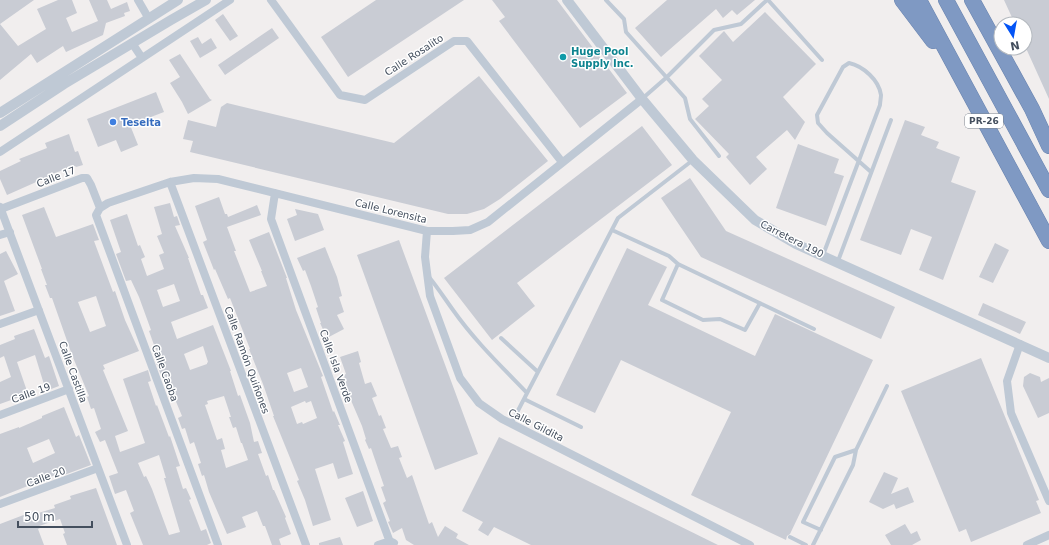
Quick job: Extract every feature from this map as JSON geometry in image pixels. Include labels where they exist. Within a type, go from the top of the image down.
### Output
[{"type":"highway","points":[[902,0],[914,18],[960,77]]},
{"type":"highway","name":"PR-26","points":[[919,0],[1049,241]]},
{"type":"highway","name":"PR-26","points":[[946,0],[1049,190]]},
{"type":"highway","points":[[972,0],[1032,109],[1049,146]]},
{"type":"street","points":[[138,0],[149,19]]},
{"type":"street","points":[[0,113],[178,0]]},
{"type":"street","points":[[0,126],[64,84],[206,0]]},
{"type":"street","points":[[0,152],[230,0]]},
{"type":"street","name":"Calle Rosalito","points":[[271,0],[340,95],[365,100],[454,41],[467,41],[562,162]]},
{"type":"street","name":"Carretera 190","points":[[567,0],[642,98],[693,160],[755,220],[796,244],[1049,358]]},
{"type":"street","points":[[132,43],[142,58]]},
{"type":"street","name":"Calle Lorensita","points":[[100,208],[108,203],[170,182],[194,178],[218,179],[427,231],[453,232],[470,230],[488,222],[642,98]]},
{"type":"street","points":[[1032,109],[1049,132]]},
{"type":"street","name":"Calle 17","points":[[1,208],[82,178],[87,178],[100,208]]},
{"type":"street","name":"Calle Ramón Quiñones","points":[[170,182],[306,545]]},
{"type":"street","name":"Calle Isla Verde","points":[[274,193],[271,219],[392,544]]},
{"type":"street","name":"Calle Castilla","points":[[1,208],[127,545]]},
{"type":"street","name":"Calle Caoba","points":[[100,208],[96,215],[218,545]]},
{"type":"street","name":"Calle Gildita","points":[[427,231],[425,257],[430,296],[460,378],[479,403],[510,424],[750,545]]},
{"type":"street","points":[[0,235],[10,232]]},
{"type":"street","points":[[0,324],[39,310]]},
{"type":"street","points":[[1020,344],[1007,381],[1011,413],[1049,501]]},
{"type":"street","name":"Calle 19","points":[[0,415],[69,389]]},
{"type":"street","name":"Calle 20","points":[[0,504],[98,468]]},
{"type":"street","points":[[1028,545],[1049,535]]},
{"type":"street","points":[[378,545],[392,544]]},
{"type":"lane","points":[[606,0],[624,19],[626,32],[685,98],[690,119],[719,156]]},
{"type":"lane","points":[[642,98],[667,78],[714,30],[741,24],[768,0],[822,60]]},
{"type":"lane","points":[[823,255],[858,161],[880,105],[881,96],[878,85],[857,65],[850,62],[843,67],[817,115],[818,123],[858,161],[871,172]]},
{"type":"lane","points":[[837,262],[891,120]]},
{"type":"lane","points":[[510,424],[618,218],[693,160]]},
{"type":"lane","points":[[612,230],[668,256],[678,264],[814,328]]},
{"type":"lane","points":[[678,264],[662,300],[703,320],[720,319],[746,330],[760,303]]},
{"type":"lane","points":[[428,276],[472,333],[527,393]]},
{"type":"lane","points":[[501,338],[538,372]]},
{"type":"lane","points":[[813,545],[852,465],[856,450],[887,386]]},
{"type":"lane","points":[[524,399],[581,427]]},
{"type":"lane","points":[[821,530],[803,522],[835,457],[856,450]]},
{"type":"lane","points":[[790,537],[806,545]]},
{"type":"building","points":[[0,0],[34,0],[0,24]]},
{"type":"building","points":[[58,0],[72,0],[77,13],[66,18],[72,32],[98,21],[89,0],[107,0],[111,9],[127,2],[130,11],[124,13],[125,16],[106,23],[103,35],[66,52],[63,46],[37,63],[31,54],[0,80],[0,24],[18,46],[46,29],[37,9]]},
{"type":"building","points":[[376,0],[464,0],[348,77],[321,37]]},
{"type":"building","name":"Huge Pool Supply Inc.","points":[[492,0],[557,0],[627,93],[580,128],[499,21],[505,17]]},
{"type":"building","points":[[667,0],[755,0],[737,15],[732,10],[723,18],[716,9],[661,57],[635,28]]},
{"type":"building","points":[[1004,0],[1049,0],[1049,99],[1030,56],[1033,56],[1033,16],[1011,16]]},
{"type":"building","points":[[765,12],[816,64],[783,97],[805,122],[795,140],[787,130],[756,157],[767,169],[750,185],[726,157],[729,154],[695,119],[709,106],[702,99],[722,80],[699,56],[724,31],[733,42]]},
{"type":"building","points":[[223,14],[238,36],[230,41],[215,20]]},
{"type":"building","points":[[272,28],[279,38],[225,75],[218,65]]},
{"type":"building","points":[[198,37],[202,44],[211,38],[217,48],[200,58],[190,41]]},
{"type":"building","points":[[180,54],[212,100],[188,114],[170,83],[180,77],[169,60]]},
{"type":"building","points":[[479,76],[548,161],[500,199],[484,209],[467,214],[448,214],[190,152],[193,141],[183,139],[188,120],[216,127],[221,107],[227,103],[394,143]]},
{"type":"building","name":"Teselta","points":[[156,92],[164,112],[130,125],[138,145],[121,152],[116,140],[98,147],[87,119]]},
{"type":"building","points":[[905,120],[925,127],[921,135],[939,142],[936,148],[960,157],[951,182],[976,191],[943,280],[919,270],[932,237],[911,229],[901,255],[860,240]]},
{"type":"building","points":[[642,126],[672,165],[517,283],[535,306],[492,340],[444,278]]},
{"type":"building","points":[[69,134],[75,152],[78,151],[83,165],[75,166],[52,174],[53,177],[43,179],[7,195],[0,179],[0,171],[21,161],[19,159],[47,148],[45,143]]},
{"type":"building","points":[[798,144],[839,159],[834,173],[844,176],[826,226],[776,208]]},
{"type":"building","points":[[690,178],[726,231],[895,307],[881,339],[701,257],[661,198]]},
{"type":"building","points":[[219,197],[225,214],[227,214],[228,217],[257,205],[261,215],[227,227],[236,251],[234,251],[250,292],[267,286],[249,240],[269,232],[287,278],[296,310],[323,376],[321,377],[333,412],[334,411],[340,425],[338,425],[345,441],[343,442],[353,474],[338,479],[333,463],[315,469],[331,520],[313,526],[297,481],[299,480],[273,416],[250,349],[230,298],[228,299],[215,269],[214,270],[203,242],[207,240],[195,206]],"holes":[[[301,368],[308,387],[294,392],[287,373]],[[305,401],[306,403],[311,401],[317,418],[303,424],[302,422],[297,424],[291,407]]]},
{"type":"building","points":[[170,203],[174,217],[177,216],[180,225],[175,226],[189,258],[201,295],[203,295],[208,308],[171,322],[177,339],[213,325],[231,371],[238,396],[240,395],[250,423],[254,442],[258,441],[262,453],[258,454],[266,476],[268,475],[273,490],[286,517],[285,518],[291,534],[279,539],[281,545],[272,545],[265,526],[263,526],[257,511],[242,517],[246,527],[227,534],[209,492],[204,475],[202,476],[198,464],[201,463],[194,442],[190,444],[185,428],[182,429],[178,418],[182,416],[172,392],[170,393],[164,376],[162,377],[156,363],[162,361],[154,345],[149,331],[151,330],[139,297],[131,280],[126,281],[116,254],[121,252],[110,220],[127,214],[138,246],[140,245],[145,257],[141,259],[147,276],[164,269],[159,255],[164,253],[157,236],[162,234],[154,207]],"holes":[[[174,284],[180,301],[163,307],[157,290]],[[203,346],[208,362],[207,364],[190,370],[184,354]],[[224,396],[233,428],[236,427],[248,460],[226,468],[221,450],[225,449],[222,438],[217,440],[205,405],[208,404],[207,401]]]},
{"type":"building","points":[[44,207],[56,237],[93,224],[99,240],[94,241],[113,292],[115,291],[125,320],[139,351],[103,365],[105,369],[103,370],[128,431],[115,436],[120,452],[145,443],[123,379],[148,370],[151,381],[148,382],[156,406],[157,405],[169,437],[170,436],[180,466],[176,467],[183,489],[186,488],[191,499],[189,500],[201,531],[206,529],[211,543],[207,545],[143,545],[130,513],[134,511],[126,490],[115,494],[109,476],[118,473],[105,440],[100,442],[95,432],[101,429],[94,408],[91,409],[87,397],[89,396],[72,355],[52,298],[50,298],[45,285],[47,285],[42,269],[22,215]],"holes":[[[96,296],[106,326],[90,332],[78,302]],[[159,455],[166,478],[164,478],[180,532],[169,535],[152,489],[146,476],[144,477],[138,463]]]},
{"type":"building","points":[[295,209],[318,214],[324,230],[295,241],[287,219],[297,215]]},
{"type":"building","points":[[399,240],[478,454],[435,470],[357,255]]},
{"type":"building","points":[[995,243],[1009,250],[993,283],[979,277]]},
{"type":"building","points":[[325,247],[337,277],[342,296],[339,297],[344,312],[337,315],[344,329],[327,338],[320,323],[316,308],[318,307],[305,270],[303,271],[297,258]]},
{"type":"building","points":[[627,248],[667,267],[648,305],[755,356],[775,314],[873,360],[786,540],[691,495],[731,412],[621,360],[595,413],[556,395]]},
{"type":"building","points":[[6,251],[18,274],[4,281],[15,311],[0,316],[0,254]]},
{"type":"building","points":[[983,303],[1026,322],[1020,334],[978,315]]},
{"type":"building","points":[[34,329],[45,358],[49,356],[59,386],[46,391],[35,355],[17,362],[28,394],[0,404],[0,382],[11,377],[4,356],[0,358],[0,345],[15,339],[14,336]]},
{"type":"building","points":[[358,351],[361,362],[359,363],[365,384],[371,382],[377,396],[372,398],[379,416],[381,415],[386,428],[383,429],[391,448],[398,446],[402,457],[399,458],[407,478],[412,475],[429,524],[432,522],[438,537],[445,526],[458,534],[456,538],[469,545],[414,545],[406,540],[402,528],[393,533],[388,522],[390,521],[383,503],[386,501],[381,487],[384,486],[371,448],[369,449],[365,440],[362,426],[347,391],[344,375],[346,374],[340,357]]},
{"type":"building","points":[[981,358],[1039,500],[1036,501],[1041,513],[971,542],[966,529],[959,532],[901,391]]},
{"type":"building","points":[[1030,373],[1040,377],[1041,382],[1049,378],[1049,413],[1038,418],[1023,386],[1024,377]]},
{"type":"building","points":[[64,407],[76,437],[79,435],[91,465],[64,475],[63,472],[0,497],[0,434],[19,428],[42,418],[42,416]],"holes":[[[49,439],[55,453],[33,463],[27,448]]]},
{"type":"building","points":[[499,437],[718,545],[531,545],[494,527],[488,536],[478,530],[483,522],[462,511]]},
{"type":"building","points":[[884,472],[898,478],[891,494],[908,487],[914,502],[896,509],[894,504],[883,509],[869,502]]},
{"type":"building","points":[[96,488],[117,545],[67,545],[60,519],[39,526],[40,528],[38,529],[44,545],[0,545],[0,524],[34,511],[35,514],[55,508],[54,505],[71,499],[70,496]]},
{"type":"building","points":[[363,491],[373,521],[357,527],[345,498]]},
{"type":"building","points":[[905,524],[911,534],[917,531],[921,540],[912,545],[891,545],[885,535]]},
{"type":"building","points":[[340,537],[343,545],[319,545],[319,543]]},
{"type":"place","name":"Huge Pool Supply Inc.","points":[[563,57]]},
{"type":"place","name":"Teselta","points":[[113,122]]}]
